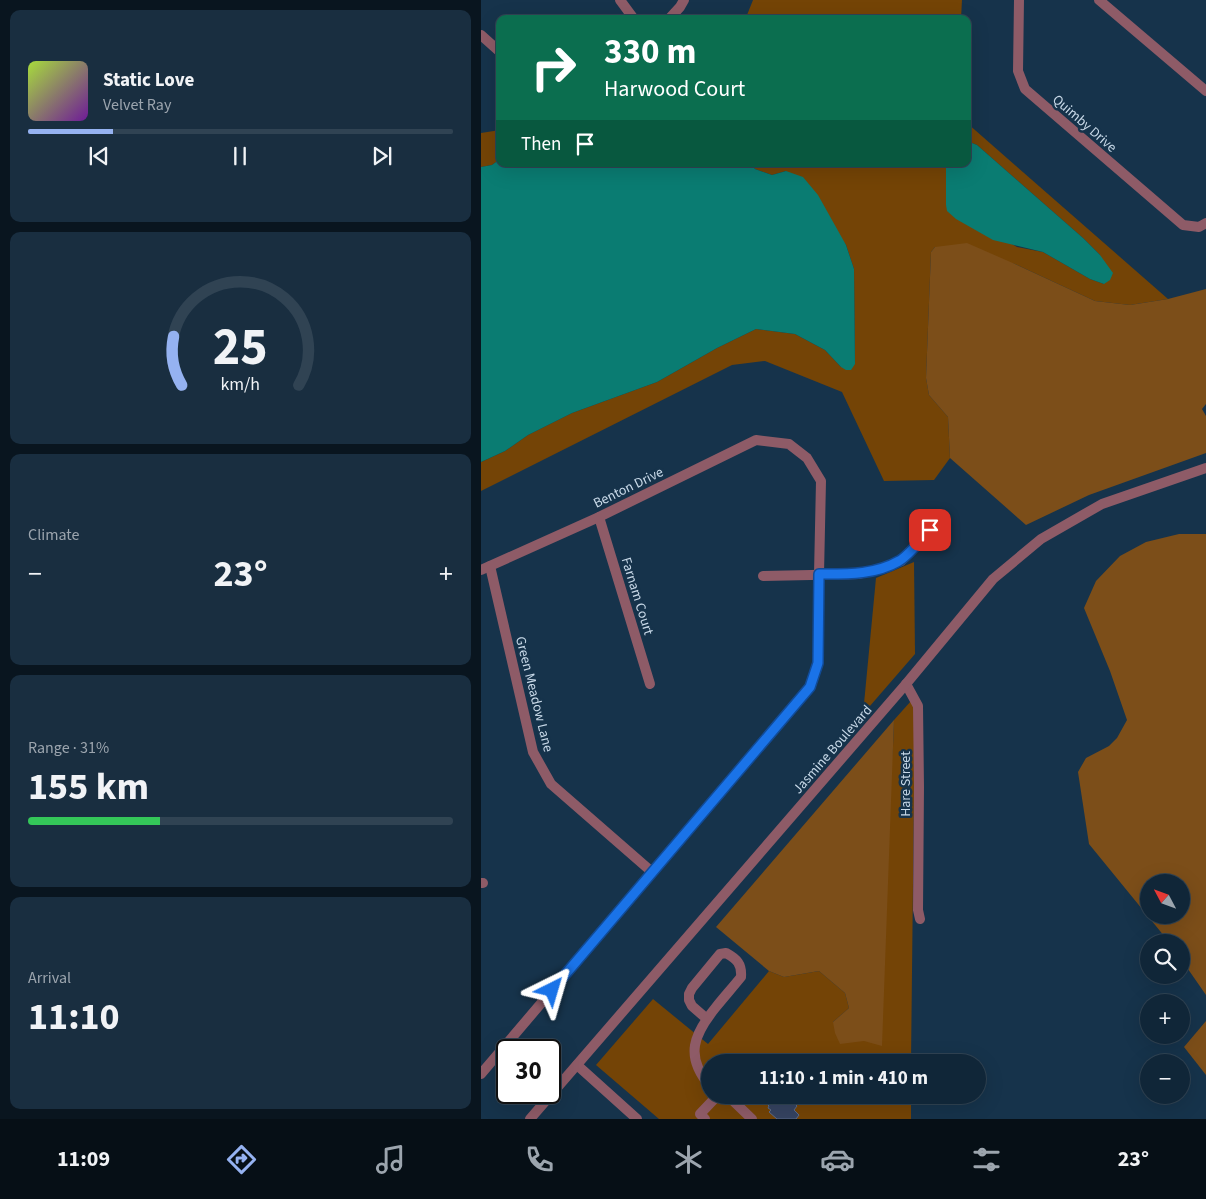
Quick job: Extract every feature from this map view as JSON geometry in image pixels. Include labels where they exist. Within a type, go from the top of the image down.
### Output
[{"type":"street","points":[[620,0],[631,15]]},
{"type":"street","points":[[673,15],[680,8],[684,0]]},
{"type":"street","name":"Quimby Drive","points":[[1019,0],[1018,71],[1025,90],[1183,225],[1203,225]]},
{"type":"street","points":[[1099,0],[1206,92]]},
{"type":"street","points":[[481,36],[496,49]]},
{"type":"street","name":"Benton Drive","points":[[485,568],[599,517],[756,440],[789,444],[807,458],[821,481],[819,574]]},
{"type":"street","name":"Jasmine Boulevard","points":[[530,1119],[906,684],[993,579],[1041,539],[1102,504],[1206,468]]},
{"type":"street","name":"Farnam Court","points":[[599,517],[650,684]]},
{"type":"street","points":[[763,576],[859,574],[879,569],[901,560],[930,530]]},
{"type":"street","name":"Green Meadow Lane","points":[[485,568],[533,752],[551,784],[652,872]]},
{"type":"street","points":[[481,1074],[810,687],[818,663],[819,574]]},
{"type":"street","name":"Hare Street","points":[[906,684],[918,706],[918,910],[920,919]]},
{"type":"street","points":[[701,1073],[694,1055],[695,1042],[702,1026],[741,977],[742,969],[738,962],[726,953],[720,954],[689,994],[692,1006],[707,1019]]},
{"type":"street","points":[[481,1057],[490,1065]]},
{"type":"street","points":[[577,1065],[637,1119]]},
{"type":"street","points":[[705,1119],[700,1114],[709,1104]]},
{"type":"street","points":[[736,1104],[750,1118]]},
{"type":"shaded area","points":[[753,0],[962,0],[961,15],[747,15]]},
{"type":"shaded area","points":[[971,127],[1168,299],[1130,305],[1095,301],[1015,264],[935,247],[931,252],[926,378],[929,395],[948,417],[950,458],[934,480],[884,481],[842,392],[765,361],[732,365],[481,491],[481,462],[505,451],[528,435],[572,413],[657,382],[717,348],[756,329],[795,334],[825,350],[841,367],[855,364],[854,269],[846,245],[786,171],[772,175],[753,167],[946,167],[946,205],[1017,247],[1043,252],[1090,279],[1104,284],[1100,255],[977,145],[971,143]]},
{"type":"shaded area","points":[[496,131],[496,162],[492,165],[481,167],[481,133]]},
{"type":"shaded area","points":[[971,143],[977,145],[1100,255],[1113,273],[1110,280],[1104,284],[1090,279],[1043,252],[993,240],[956,219],[947,211],[946,167],[971,167]]},
{"type":"shaded area","points":[[496,162],[496,167],[753,167],[772,175],[786,171],[803,177],[818,195],[846,245],[854,269],[855,364],[851,370],[846,370],[825,350],[795,334],[756,329],[717,348],[657,382],[572,413],[528,435],[505,451],[481,462],[481,167],[492,165]]},
{"type":"shaded area","points":[[967,243],[1095,301],[1130,305],[1168,299],[1206,289],[1206,404],[1202,409],[1206,416],[1206,453],[1089,495],[1026,525],[950,458],[948,417],[929,395],[926,378],[931,252],[935,247]]},
{"type":"shaded area","points":[[1179,534],[1206,534],[1206,995],[1190,972],[1190,934],[1162,934],[1154,924],[1190,924],[1190,874],[1140,874],[1140,906],[1089,844],[1078,772],[1086,758],[1109,746],[1117,738],[1127,720],[1110,671],[1084,608],[1096,581],[1120,556],[1146,542]]},
{"type":"shaded area","points":[[914,562],[915,654],[863,714],[876,578]]},
{"type":"shaded area","points":[[911,701],[915,705],[911,1054],[701,1054],[701,1104],[911,1104],[911,1119],[659,1119],[596,1065],[653,999],[708,1044],[769,971],[784,977],[819,971],[845,993],[849,1008],[833,1022],[864,1041],[894,720]]},
{"type":"shaded area","points":[[894,720],[882,1046],[864,1041],[840,1044],[833,1022],[849,1008],[845,993],[819,971],[784,977],[769,971],[716,927]]},
{"type":"shaded area","points":[[1206,1021],[1206,1075],[1184,1047],[1187,1044],[1190,1044],[1190,1040]]},
{"type":"building","points":[[767,1104],[795,1104],[797,1106],[794,1110],[799,1115],[796,1119],[777,1119],[769,1112],[771,1110],[768,1108]]},
{"type":"route","points":[[552,990],[810,687],[818,663],[819,574],[859,574],[879,569],[901,560],[930,530]]}]
